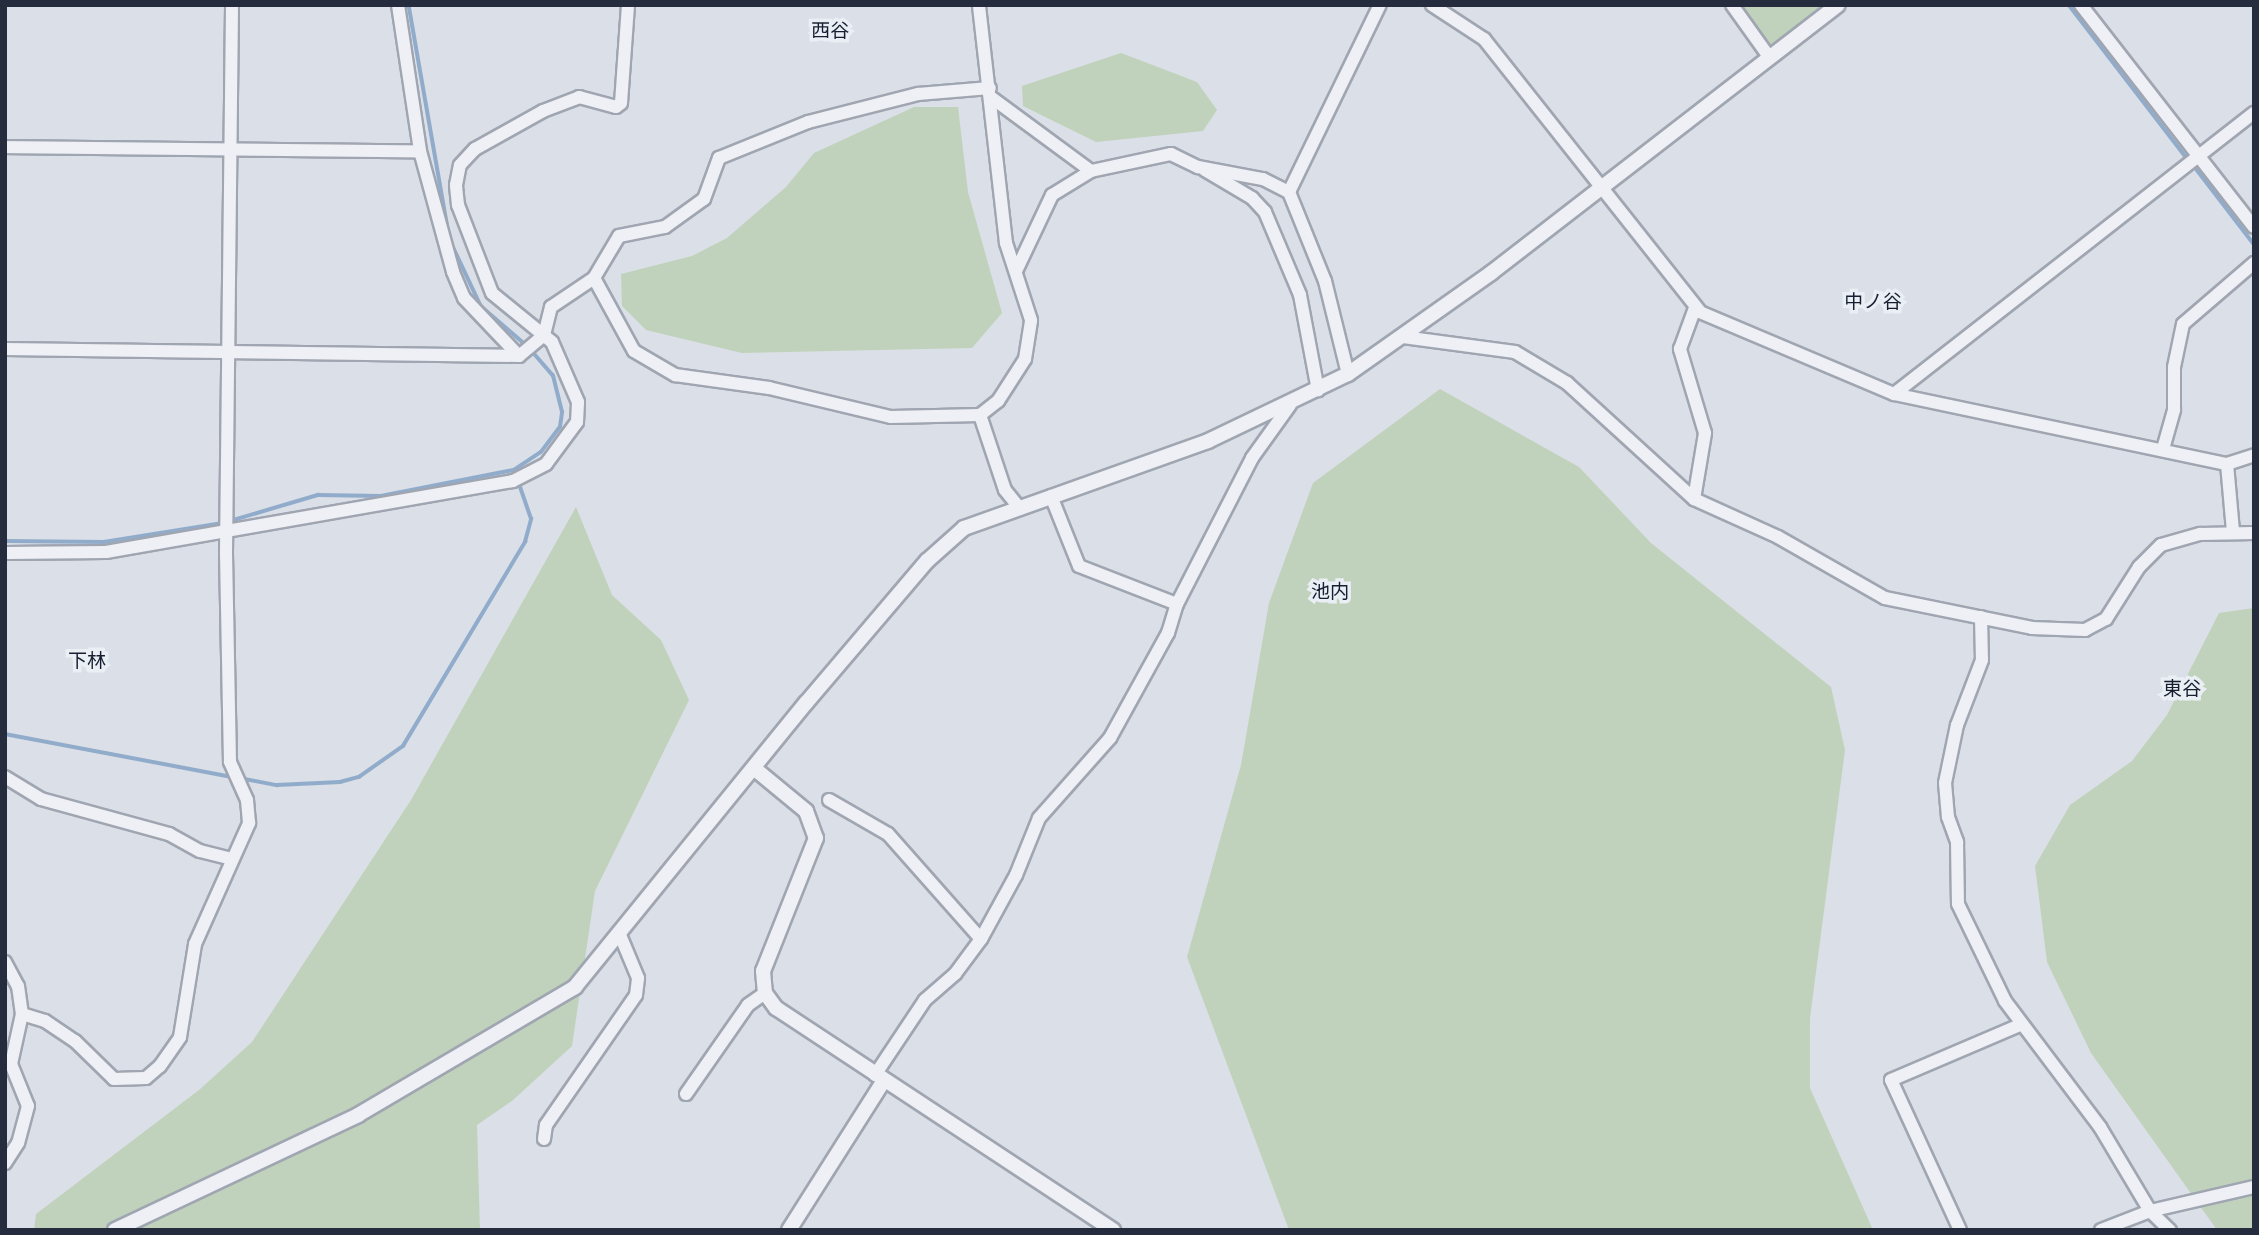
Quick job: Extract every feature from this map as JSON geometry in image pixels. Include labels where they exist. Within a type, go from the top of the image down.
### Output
[{"type":"street","points":[[22,1014],[75,1041],[114,1079],[146,1078],[180,1037],[189,959],[250,813],[234,776],[227,524],[232,5]]},
{"type":"street","points":[[398,5],[420,150],[435,216],[464,298],[522,355]]},
{"type":"street","points":[[5,553],[106,552],[227,524],[517,479],[554,457],[580,412],[552,342],[539,339],[512,314],[484,279],[458,205],[460,166],[490,138],[566,100],[579,97],[616,107],[628,5]]},
{"type":"street","points":[[594,278],[634,351],[675,375],[769,388],[891,417],[981,415],[1009,386],[1027,349],[1030,304],[1017,269],[1000,205],[991,93],[979,5]]},
{"type":"street","points":[[1289,192],[1380,5]]},
{"type":"street","points":[[1432,5],[1484,39],[1695,308],[1894,394],[2227,464],[2254,455]]},
{"type":"street","points":[[1732,5],[1770,58]]},
{"type":"street","points":[[115,1230],[358,1115],[497,1037],[575,987],[945,542],[1017,505],[1051,496],[1290,405],[1348,374],[1403,337],[1838,5]]},
{"type":"street","points":[[2081,5],[2254,227]]},
{"type":"street","points":[[5,349],[522,355],[539,339],[551,307],[594,278],[619,236],[658,230],[704,199],[719,158],[808,122],[918,94],[991,93],[1091,171]]},
{"type":"street","points":[[1894,394],[2254,113]]},
{"type":"street","points":[[5,146],[232,151],[420,150]]},
{"type":"street","points":[[1017,269],[1052,195],[1091,171],[1154,155],[1171,154],[1252,198],[1265,212],[1300,295],[1318,390]]},
{"type":"street","points":[[1198,167],[1263,179],[1289,192],[1325,281],[1348,374]]},
{"type":"street","points":[[2163,449],[2174,410],[2183,324],[2254,263]]},
{"type":"street","points":[[1694,499],[1705,433],[1680,349],[1695,308]]},
{"type":"street","points":[[1403,337],[1515,352],[1567,383],[1694,499],[1778,537],[1885,598],[2032,628],[2085,630],[2106,619],[2138,567],[2161,545],[2233,531],[2254,533]]},
{"type":"street","points":[[789,1230],[925,1000],[954,974],[981,939],[1016,875],[1039,818],[1110,738],[1168,633],[1177,604],[1252,458],[1290,405]]},
{"type":"street","points":[[981,415],[1005,490],[1017,505]]},
{"type":"street","points":[[2227,464],[2233,531]]},
{"type":"street","points":[[1051,496],[1079,566],[1177,604]]},
{"type":"street","points":[[1981,617],[1982,660],[1952,743],[1946,807],[1957,842],[1958,904],[1990,977],[2100,1127],[2150,1211],[2170,1230]]},
{"type":"street","points":[[755,769],[806,811],[816,838],[768,954],[765,993],[788,1018],[1113,1230]]},
{"type":"street","points":[[5,777],[41,799],[169,834],[200,851],[232,859]]},
{"type":"street","points":[[829,800],[888,834],[981,939]]},
{"type":"street","points":[[544,1139],[546,1125],[636,995],[638,978],[620,935]]},
{"type":"street","points":[[5,962],[18,986],[22,1014],[11,1065],[29,1106],[18,1143],[5,1163]]},
{"type":"street","points":[[686,1094],[748,1004],[765,993]]},
{"type":"street","points":[[1960,1230],[1891,1080],[2022,1024]]},
{"type":"street","points":[[2101,1230],[2150,1211],[2254,1187]]},
{"type":"green space","points":[[1739,5],[1822,5],[1769,47]]},
{"type":"green space","points":[[1121,53],[1197,82],[1217,110],[1203,131],[1096,142],[1023,106],[1022,86]]},
{"type":"green space","points":[[914,107],[958,107],[968,192],[1002,313],[972,348],[742,353],[646,330],[622,306],[621,274],[692,256],[727,238],[786,187],[814,153]]},
{"type":"green space","points":[[1440,389],[1579,467],[1651,543],[1831,687],[1845,750],[1810,1018],[1810,1088],[1873,1230],[1289,1230],[1187,957],[1241,765],[1269,603],[1313,483]]},
{"type":"green space","points":[[576,507],[612,595],[661,640],[689,700],[595,891],[572,1046],[512,1101],[477,1125],[480,1230],[34,1230],[36,1214],[199,1090],[252,1042],[411,800]]},
{"type":"green space","points":[[2254,608],[2254,1230],[2217,1230],[2091,1053],[2047,962],[2035,866],[2070,805],[2132,761],[2167,715],[2219,613]]},
{"type":"waterway","points":[[409,5],[448,229]]},
{"type":"waterway","points":[[2069,5],[2187,158]]},
{"type":"waterway","points":[[2197,170],[2254,244]]},
{"type":"waterway","points":[[450,240],[481,306],[526,345]]},
{"type":"waterway","points":[[230,521],[318,495],[381,496],[514,470],[541,452],[560,427],[562,412],[553,376],[531,351]]},
{"type":"waterway","points":[[240,778],[277,785],[340,782],[359,777],[403,746],[525,542],[531,519],[518,482]]},
{"type":"waterway","points":[[5,541],[104,542],[222,523]]},
{"type":"waterway","points":[[5,734],[233,777]]},
{"type":"district","name":"西谷","points":[[830,31]]},
{"type":"district","name":"中ノ谷","points":[[1873,302]]},
{"type":"district","name":"池内","points":[[1330,592]]},
{"type":"district","name":"下林","points":[[87,661]]},
{"type":"district","name":"東谷","points":[[2182,689]]}]
